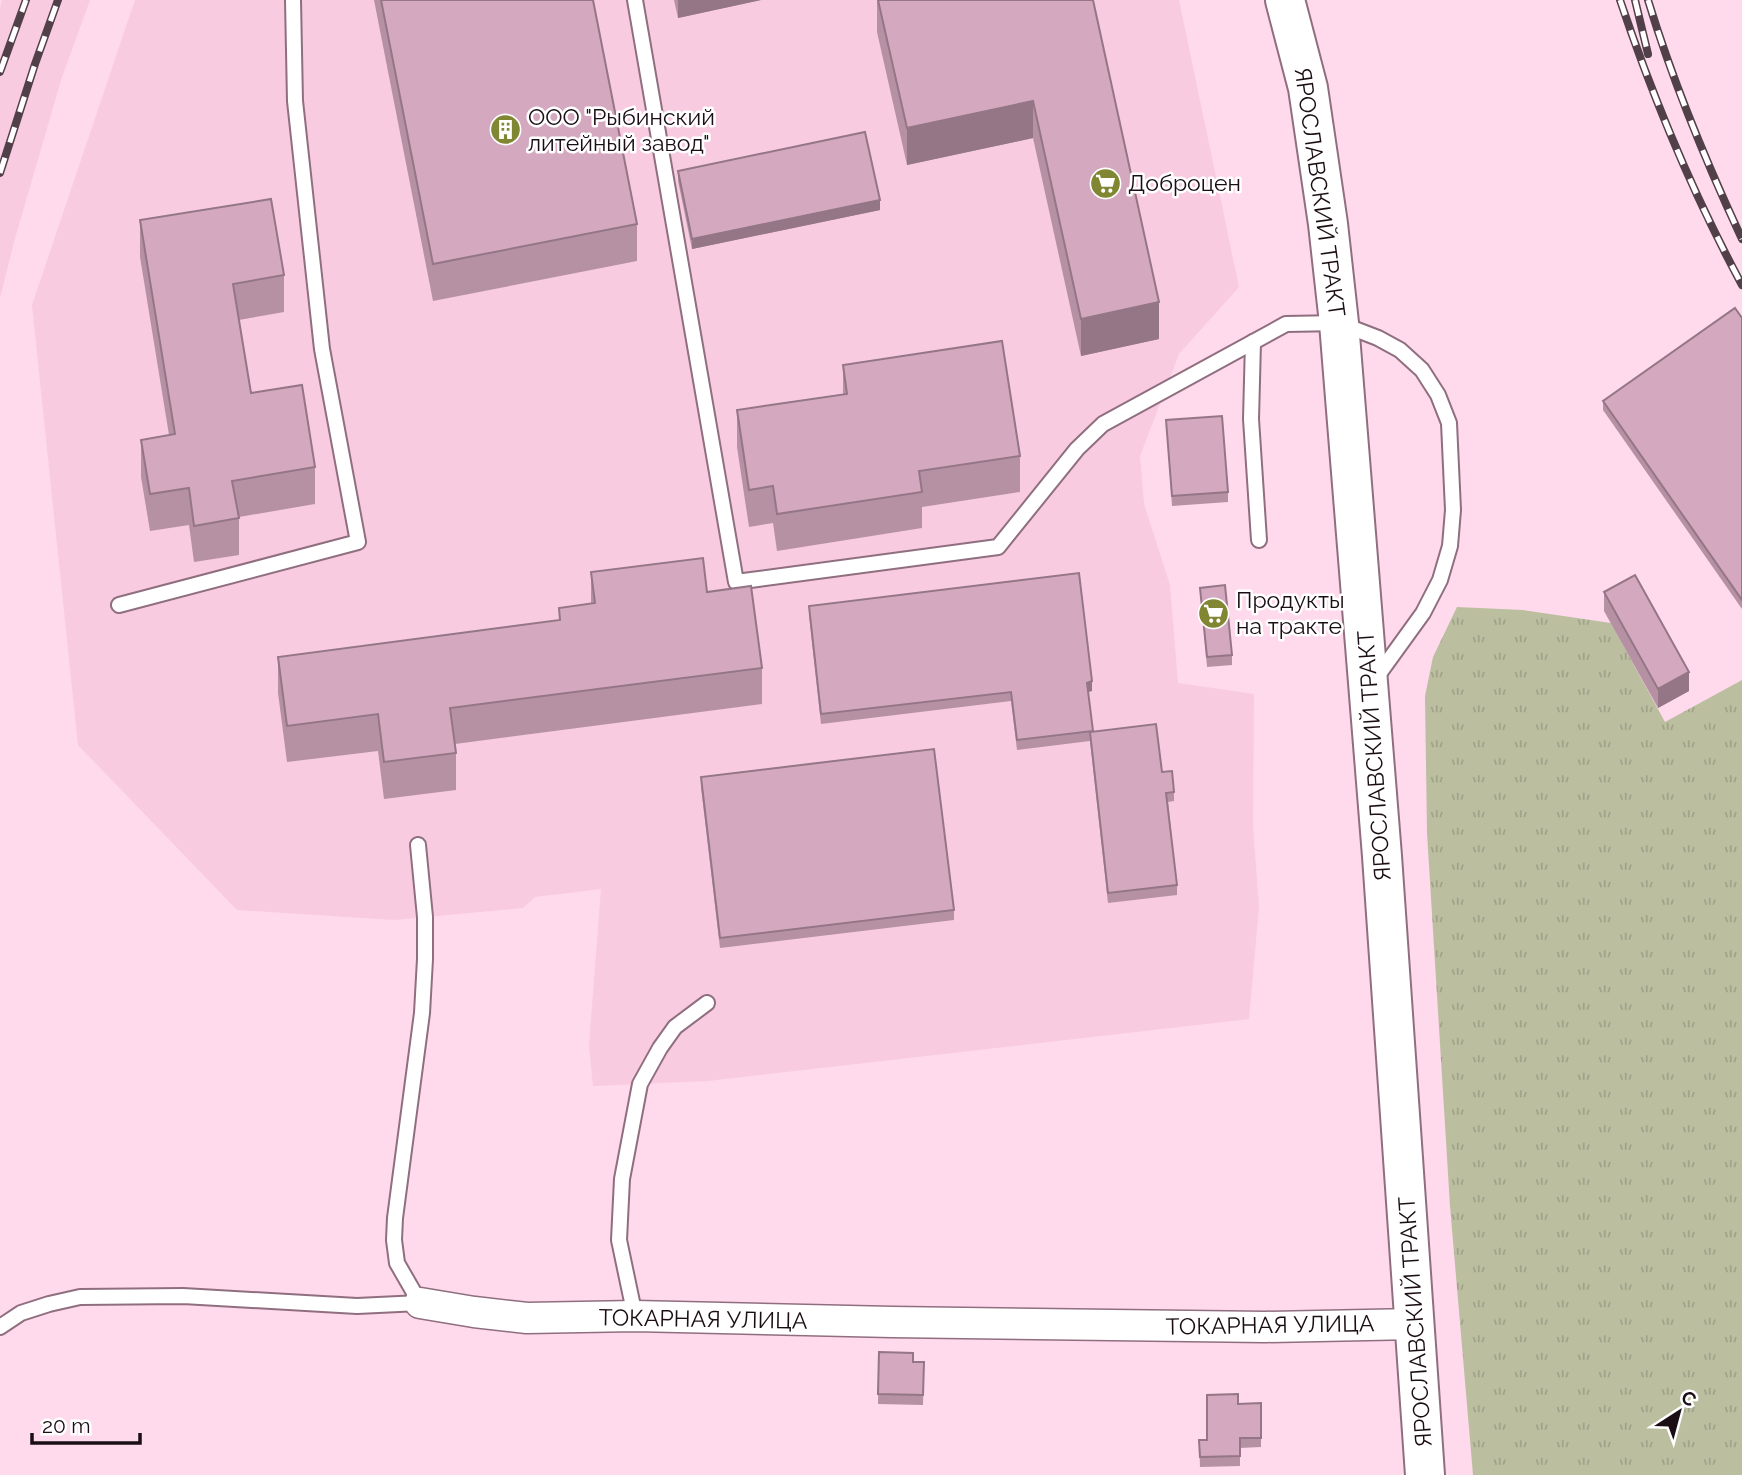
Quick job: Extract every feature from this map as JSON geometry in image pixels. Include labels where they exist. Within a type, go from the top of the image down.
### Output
[{"type":"street","name":"ЯРОСЛАВСКИЙ ТРАКТ","points":[[1286,0],[1308,88],[1339,323],[1383,869],[1425,1475]]},
{"type":"street","name":"ТОКАРНАЯ УЛИЦА","points":[[419,1303],[527,1318],[635,1316],[1265,1327],[1415,1324]]},
{"type":"lane","points":[[119,605],[358,542],[322,349],[295,101],[293,0]]},
{"type":"lane","points":[[635,0],[736,582],[998,547],[1077,449],[1103,424],[1286,324],[1339,323],[1400,350],[1422,370],[1438,395],[1449,423],[1453,510],[1450,546],[1440,580],[1423,613],[1369,688]]},
{"type":"lane","points":[[1253,342],[1251,419],[1259,540]]},
{"type":"lane","points":[[418,845],[425,917],[423,1000],[394,1240],[397,1263],[419,1303]]},
{"type":"lane","points":[[635,1316],[619,1240],[622,1179],[640,1084],[675,1027],[707,1003]]},
{"type":"lane","name":"ТОКАРНАЯ УЛИЦА","points":[[0,1327],[21,1313],[80,1297],[183,1296],[358,1306],[419,1303]]},
{"type":"shaded area","points":[[2,0],[90,0],[61,80],[0,298],[0,8]]},
{"type":"shaded area","points":[[135,0],[1179,0],[1239,287],[1179,354],[1140,456],[1144,504],[1170,585],[1178,683],[1254,694],[1253,826],[1259,907],[1249,1019],[708,1081],[593,1086],[589,1046],[601,889],[535,897],[523,908],[394,920],[237,910],[78,745],[32,305]]},
{"type":"green space","points":[[1457,607],[1523,610],[1611,623],[1665,722],[1742,680],[1742,1475],[1473,1475],[1450,1206],[1427,833],[1425,696],[1433,657]]},
{"type":"building","name":"ООО \"Рыбинский литейный завод\"","points":[[381,0],[593,0],[637,224],[433,264]]},
{"type":"building","points":[[878,0],[1093,0],[1159,302],[1081,319],[1033,101],[907,128]]},
{"type":"building","points":[[865,132],[880,200],[692,239],[678,171]]},
{"type":"building","points":[[271,199],[284,275],[233,284],[251,393],[302,385],[315,467],[232,481],[239,518],[194,526],[189,488],[150,494],[141,440],[175,434],[140,220]]},
{"type":"building","points":[[1735,308],[1742,318],[1742,600],[1603,401]]},
{"type":"building","points":[[1002,341],[1020,456],[919,471],[922,492],[777,514],[773,486],[749,490],[737,410],[847,394],[843,365]]},
{"type":"building","points":[[1222,416],[1228,492],[1172,496],[1166,420]]},
{"type":"building","points":[[703,558],[707,592],[751,586],[762,668],[450,708],[456,753],[384,762],[378,714],[287,726],[278,657],[560,620],[559,608],[595,603],[591,572]]},
{"type":"building","points":[[1079,573],[1092,681],[1087,683],[1093,731],[1017,740],[1011,692],[821,714],[809,606]]},
{"type":"building","points":[[1635,575],[1689,672],[1658,689],[1604,592]]},
{"type":"building","points":[[1225,585],[1232,655],[1207,657],[1200,588]]},
{"type":"building","points":[[1156,724],[1162,772],[1172,771],[1174,792],[1166,793],[1177,885],[1108,893],[1090,732]]},
{"type":"building","points":[[934,749],[954,910],[720,938],[701,777]]},
{"type":"building","points":[[879,1352],[913,1353],[913,1362],[924,1362],[923,1395],[878,1394]]},
{"type":"building","points":[[1238,1394],[1238,1404],[1261,1403],[1261,1438],[1240,1438],[1240,1456],[1200,1457],[1199,1440],[1207,1440],[1207,1395]]},
{"type":"railway","points":[[0,72],[26,0]]},
{"type":"railway","points":[[0,173],[58,0]]},
{"type":"railway","points":[[1620,0],[1675,145],[1742,285]]},
{"type":"railway","points":[[1635,0],[1648,54]]},
{"type":"railway","points":[[1648,0],[1691,121],[1742,239]]},
{"type":"place","name":"ООО \"Рыбинский литейный завод\"","points":[[505,130]]},
{"type":"place","name":"Доброцен","points":[[1105,183]]},
{"type":"place","name":"Продукты на тракте","points":[[1213,613]]}]
